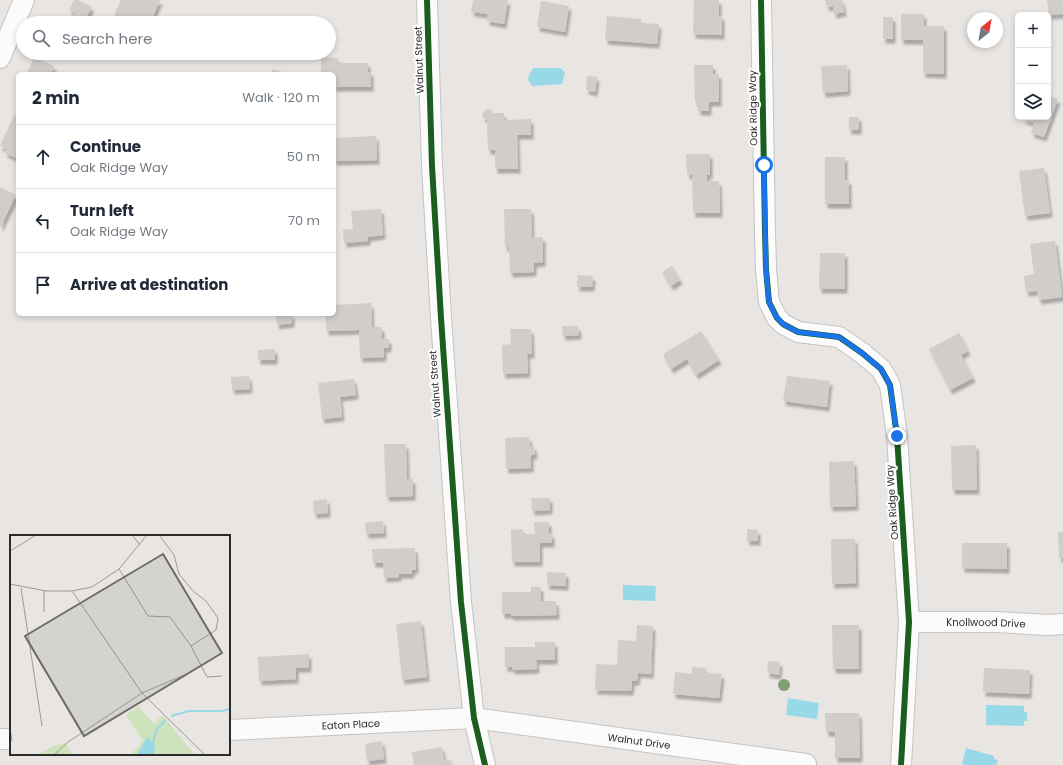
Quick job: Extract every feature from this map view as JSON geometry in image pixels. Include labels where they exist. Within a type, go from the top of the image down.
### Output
[{"type":"street","points":[[17,16],[24,0]]},
{"type":"street","name":"Walnut Street","points":[[426,0],[432,166],[441,328],[461,602],[474,718],[485,765]]},
{"type":"street","name":"Oak Ridge Way","points":[[761,0],[766,270],[769,302],[775,315],[783,324],[798,332],[839,337],[862,353],[881,369],[890,385],[897,436],[909,622],[901,765]]},
{"type":"street","points":[[0,58],[16,19]]},
{"type":"street","name":"Knollwood Drive","points":[[909,622],[1063,624]]},
{"type":"street","name":"Eaton Place","points":[[230,730],[474,718]]},
{"type":"street","name":"Walnut Drive","points":[[474,718],[806,764]]},
{"type":"water","points":[[533,68],[561,68],[565,73],[562,84],[532,86],[528,80]]},
{"type":"water","points":[[623,585],[656,586],[655,601],[623,600]]},
{"type":"water","points":[[788,698],[819,703],[817,719],[786,715]]},
{"type":"water","points":[[986,705],[1024,706],[1024,712],[1027,712],[1027,721],[1024,721],[1024,726],[986,725]]},
{"type":"water","points":[[966,748],[994,756],[994,759],[998,760],[996,765],[962,764]]},
{"type":"building","points":[[74,0],[78,0],[92,7],[87,16],[74,16],[75,13],[69,10]]},
{"type":"building","points":[[121,0],[160,0],[153,16],[114,16]]},
{"type":"building","points":[[473,0],[508,0],[504,24],[487,21],[488,14],[471,12]]},
{"type":"building","points":[[694,0],[719,0],[719,16],[722,16],[722,35],[693,34]]},
{"type":"building","points":[[825,0],[842,0],[844,12],[834,14],[833,6],[827,7]]},
{"type":"building","points":[[1047,0],[1063,0],[1063,14],[1051,15],[1051,12],[1049,12]]},
{"type":"building","points":[[541,1],[569,6],[565,32],[537,27]]},
{"type":"building","points":[[901,14],[924,14],[924,26],[944,26],[944,74],[923,73],[923,40],[901,40]]},
{"type":"building","points":[[607,16],[641,19],[641,23],[659,24],[657,44],[605,40]]},
{"type":"building","points":[[883,17],[893,17],[893,39],[883,39]]},
{"type":"building","points":[[336,58],[338,58],[338,63],[368,63],[368,72],[371,72],[371,87],[336,87],[336,72],[321,72],[321,60],[336,60]]},
{"type":"building","points":[[33,60],[41,60],[54,66],[52,72],[28,72]]},
{"type":"building","points":[[694,65],[713,65],[713,74],[719,74],[719,102],[709,102],[709,111],[698,111],[698,102],[695,102]]},
{"type":"building","points":[[847,65],[848,91],[823,93],[821,66]]},
{"type":"building","points":[[273,69],[281,72],[272,72]]},
{"type":"building","points":[[587,76],[597,77],[595,92],[586,90]]},
{"type":"building","points":[[1051,97],[1058,99],[1051,118]]},
{"type":"building","points":[[488,109],[493,113],[504,113],[505,120],[531,119],[531,135],[517,135],[518,169],[495,169],[495,150],[488,150],[487,120],[482,115],[485,110]]},
{"type":"building","points":[[14,115],[16,116],[16,158],[5,153],[6,149],[0,146]]},
{"type":"building","points":[[849,117],[859,117],[859,130],[849,130]]},
{"type":"building","points":[[1026,120],[1050,120],[1044,137],[1031,133],[1034,123]]},
{"type":"building","points":[[376,136],[377,160],[336,161],[336,138]]},
{"type":"building","points":[[686,154],[710,154],[710,175],[707,174],[707,181],[719,181],[720,213],[693,213],[692,175],[687,175]]},
{"type":"building","points":[[825,157],[845,157],[845,180],[849,180],[849,204],[825,204]]},
{"type":"building","points":[[1044,168],[1050,213],[1025,216],[1019,171]]},
{"type":"building","points":[[0,187],[16,195],[0,228]]},
{"type":"building","points":[[381,209],[383,235],[368,237],[368,241],[344,243],[343,230],[353,229],[351,211]]},
{"type":"building","points":[[504,209],[531,209],[532,238],[543,237],[543,262],[534,263],[534,272],[510,273],[509,247],[505,247]]},
{"type":"building","points":[[1055,241],[1062,297],[1039,300],[1037,291],[1026,292],[1024,276],[1034,274],[1030,244]]},
{"type":"building","points":[[820,253],[845,253],[845,289],[819,289]]},
{"type":"building","points":[[672,266],[680,280],[671,286],[662,272]]},
{"type":"building","points":[[578,275],[593,276],[592,287],[577,287]]},
{"type":"building","points":[[371,303],[372,327],[382,327],[382,339],[389,339],[389,348],[384,348],[384,357],[360,358],[359,330],[326,331],[326,316],[336,316],[336,305]]},
{"type":"building","points":[[276,316],[292,316],[292,323],[277,325]]},
{"type":"building","points":[[562,326],[578,326],[579,335],[563,336]]},
{"type":"building","points":[[510,329],[531,329],[532,354],[527,354],[528,373],[503,374],[502,345],[511,344]]},
{"type":"building","points":[[701,331],[719,360],[696,375],[687,359],[671,369],[663,354]]},
{"type":"building","points":[[959,333],[968,351],[961,355],[973,378],[950,390],[929,349]]},
{"type":"building","points":[[275,349],[275,360],[258,360],[258,350]]},
{"type":"building","points":[[249,376],[250,389],[232,390],[231,377]]},
{"type":"building","points":[[787,376],[830,381],[827,407],[783,401]]},
{"type":"building","points":[[354,379],[356,395],[340,397],[342,417],[322,419],[318,383]]},
{"type":"building","points":[[529,437],[530,446],[534,446],[535,455],[531,455],[531,468],[506,469],[505,438]]},
{"type":"building","points":[[384,444],[406,444],[407,479],[413,479],[413,496],[386,497]]},
{"type":"building","points":[[976,445],[977,490],[952,490],[951,446]]},
{"type":"building","points":[[854,461],[856,506],[830,507],[829,462]]},
{"type":"building","points":[[531,498],[550,498],[550,510],[532,511]]},
{"type":"building","points":[[327,499],[328,513],[314,514],[313,501]]},
{"type":"building","points":[[383,521],[384,533],[366,534],[365,523]]},
{"type":"building","points":[[534,522],[549,522],[549,534],[552,533],[552,543],[540,543],[540,562],[512,562],[511,530],[523,529],[523,534],[535,534]]},
{"type":"building","points":[[747,529],[758,530],[758,541],[747,541]]},
{"type":"building","points":[[1058,532],[1063,532],[1063,558],[1059,558]]},
{"type":"building","points":[[831,539],[855,539],[856,583],[832,584]]},
{"type":"building","points":[[962,543],[1007,543],[1007,569],[962,568]]},
{"type":"building","points":[[415,548],[416,569],[412,570],[412,574],[399,574],[399,577],[384,578],[383,563],[373,563],[372,549]]},
{"type":"building","points":[[547,572],[566,573],[566,586],[547,585]]},
{"type":"building","points":[[531,587],[541,587],[541,601],[556,601],[557,615],[511,616],[511,614],[502,614],[502,592],[531,592]]},
{"type":"building","points":[[421,621],[427,677],[402,680],[396,624]]},
{"type":"building","points":[[637,625],[653,626],[651,674],[638,673],[637,681],[632,681],[631,691],[595,690],[596,664],[617,665],[618,640],[636,641]]},
{"type":"building","points":[[832,625],[859,625],[859,669],[833,669]]},
{"type":"building","points":[[535,642],[555,642],[555,660],[536,660],[537,669],[512,670],[512,667],[505,667],[505,647],[535,647]]},
{"type":"building","points":[[309,654],[309,668],[296,668],[296,679],[259,681],[258,657]]},
{"type":"building","points":[[768,661],[780,662],[779,675],[767,673]]},
{"type":"building","points":[[692,667],[706,668],[706,673],[722,674],[719,698],[673,694],[675,672],[692,674]]},
{"type":"building","points":[[984,668],[1030,670],[1029,694],[983,692]]},
{"type":"building","points":[[825,713],[859,713],[860,758],[835,758],[835,732],[826,732]]},
{"type":"building","points":[[382,741],[384,759],[367,761],[365,744]]},
{"type":"building","points":[[442,747],[444,761],[451,760],[452,765],[414,765],[412,752]]},
{"type":"cycle path","points":[[427,0],[432,166],[461,602],[474,718],[485,765]]},
{"type":"cycle path","points":[[761,0],[765,232],[769,302],[777,318],[783,324],[798,332],[839,337],[862,353],[881,369],[890,385],[897,436],[909,622],[901,765]]},
{"type":"route","points":[[764,165],[766,270],[769,302],[775,315],[783,324],[798,332],[839,337],[862,353],[881,369],[890,385],[897,436]]}]
